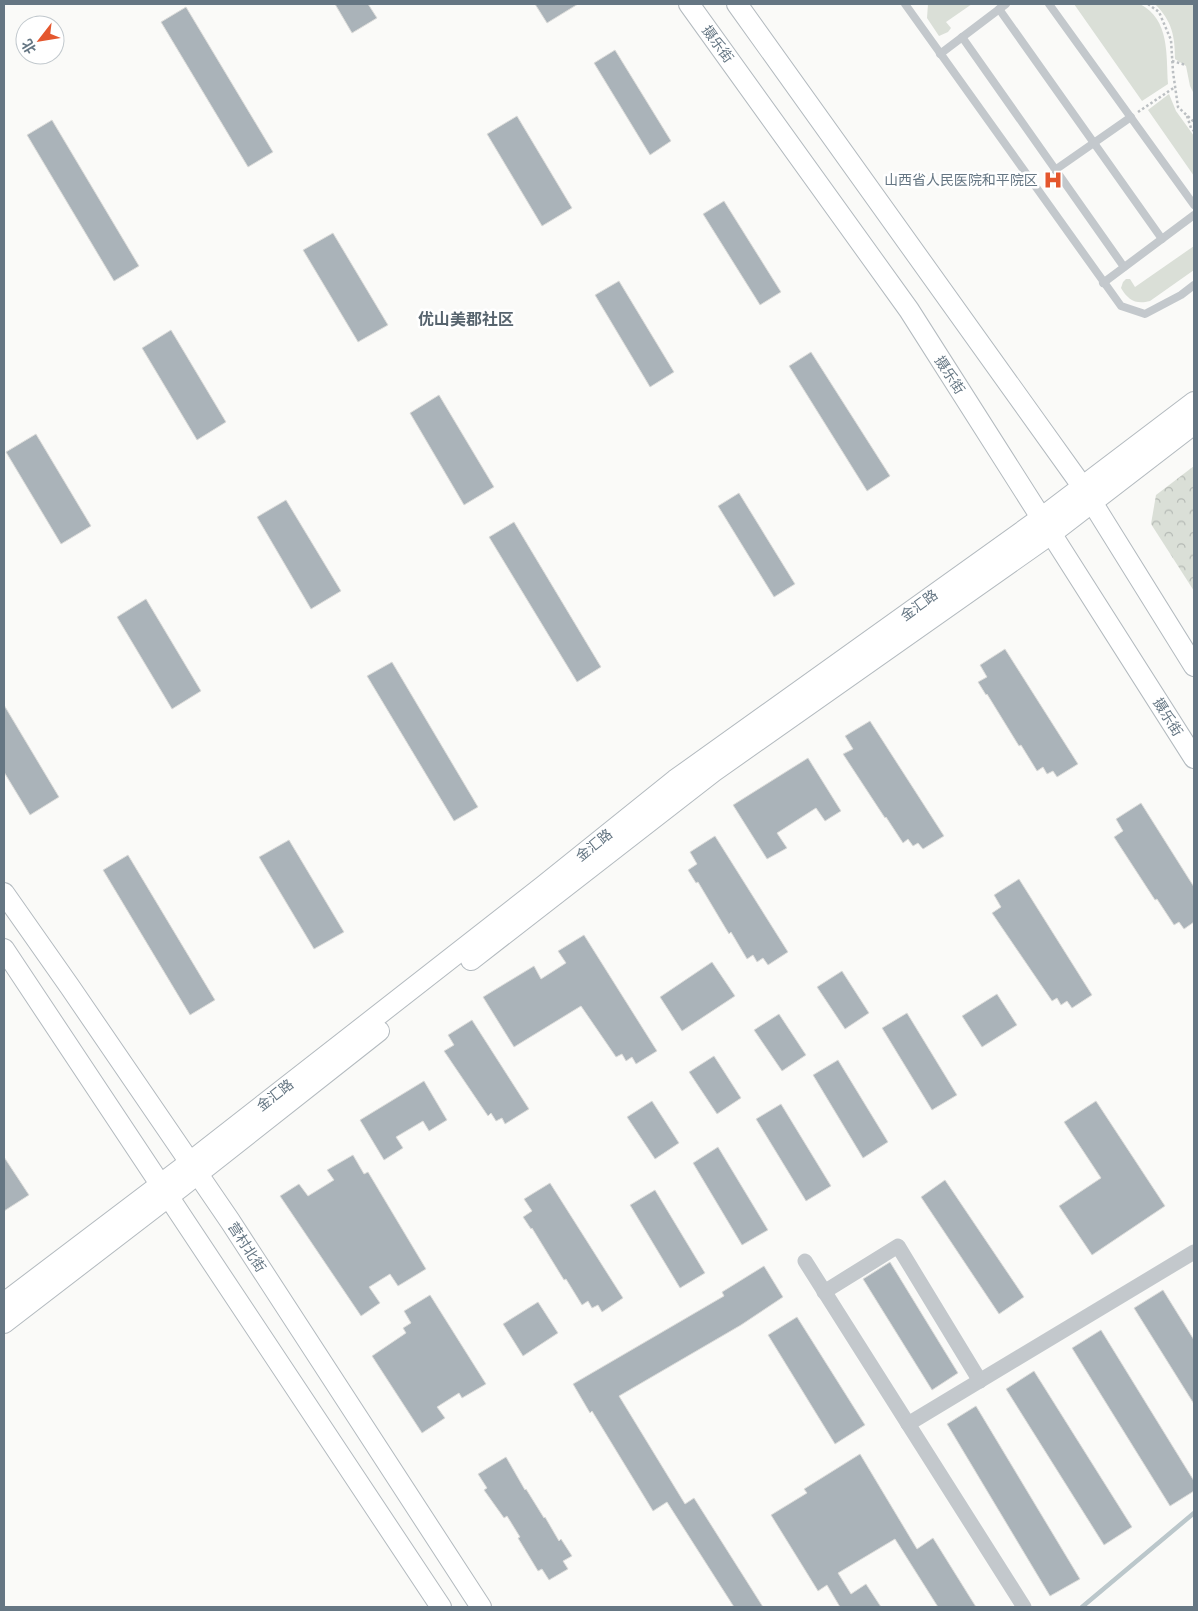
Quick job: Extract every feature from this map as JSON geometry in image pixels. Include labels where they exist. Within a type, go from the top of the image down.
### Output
[{"type":"street","name":"摄乐街","points":[[689,4],[909,310],[1194,758]]},
{"type":"street","points":[[737,4],[1087,494],[1194,666]]},
{"type":"street","name":"金汇路","points":[[4,1323],[164,1191],[675,780],[1046,526],[1087,494],[1194,402]]},
{"type":"street","name":"金汇路","points":[[1087,494],[1194,424]]},
{"type":"street","name":"营村北街","points":[[4,893],[235,1229],[481,1607]]},
{"type":"street","points":[[4,949],[441,1607]]},
{"type":"street","name":"金汇路","points":[[4,1303],[164,1191]]},
{"type":"street","points":[[824,1292],[898,1246],[980,1381]]},
{"type":"street","points":[[908,1424],[1194,1252]]},
{"type":"street","points":[[805,1261],[1024,1607]]},
{"type":"lane","points":[[940,54],[1006,4]]},
{"type":"lane","points":[[1049,4],[1194,205]]},
{"type":"lane","points":[[908,5],[940,54],[1121,306],[1145,314],[1181,295],[1194,285]]},
{"type":"lane","points":[[999,9],[1162,239]]},
{"type":"lane","points":[[962,37],[1124,267]]},
{"type":"lane","points":[[1055,170],[1131,117]]},
{"type":"lane","points":[[1103,283],[1194,215]]},
{"type":"path","points":[[1148,4],[1159,12],[1171,40],[1178,107],[1194,122]]},
{"type":"path","points":[[1172,61],[1186,66]]},
{"type":"path","points":[[1131,117],[1175,87]]},
{"type":"path","points":[[1186,114],[1194,131]]},
{"type":"green space","points":[[928,4],[972,4],[946,22],[951,28],[948,32],[939,36],[927,18]]},
{"type":"green space","points":[[1074,4],[1140,4],[1150,11],[1162,28],[1166,50],[1168,84],[1142,101]]},
{"type":"green space","points":[[1155,4],[1194,4],[1194,94],[1190,86],[1186,66],[1175,59],[1173,36],[1169,23]]},
{"type":"green space","points":[[1169,94],[1176,111],[1194,136],[1194,176],[1148,110]]},
{"type":"green space","points":[[1194,246],[1194,270],[1150,301],[1137,302],[1127,296],[1121,288],[1126,279],[1130,279],[1135,287]]},
{"type":"green space","points":[[1194,466],[1194,591],[1151,524],[1156,495]]},
{"type":"building","points":[[335,4],[368,4],[377,18],[352,33]]},
{"type":"building","points":[[535,4],[578,4],[547,23]]},
{"type":"building","points":[[186,7],[273,152],[248,167],[161,22]]},
{"type":"building","points":[[615,50],[671,141],[650,155],[594,63]]},
{"type":"building","points":[[517,116],[572,208],[542,226],[487,134]]},
{"type":"building","points":[[52,120],[139,266],[114,281],[27,135]]},
{"type":"building","points":[[724,201],[781,292],[760,305],[703,214]]},
{"type":"building","points":[[333,233],[388,325],[358,342],[303,250]]},
{"type":"building","points":[[619,281],[674,372],[650,387],[595,295]]},
{"type":"building","points":[[171,330],[226,422],[197,440],[142,348]]},
{"type":"building","points":[[811,352],[890,476],[867,491],[789,366]]},
{"type":"building","points":[[439,395],[494,487],[464,505],[410,413]]},
{"type":"building","points":[[36,434],[91,526],[61,544],[6,452]]},
{"type":"building","points":[[739,493],[795,584],[774,597],[718,506]]},
{"type":"building","points":[[286,500],[341,591],[311,609],[257,517]]},
{"type":"building","points":[[514,522],[601,667],[577,682],[489,537]]},
{"type":"building","points":[[146,599],[201,691],[172,709],[117,617]]},
{"type":"building","points":[[1005,649],[1078,764],[1057,777],[1053,771],[1047,774],[1043,767],[1037,771],[978,682],[987,677],[980,665]]},
{"type":"building","points":[[392,662],[478,807],[454,821],[367,676]]},
{"type":"building","points":[[4,705],[59,797],[30,815],[4,772]]},
{"type":"building","points":[[870,721],[944,836],[923,849],[918,843],[913,846],[908,839],[903,843],[843,754],[853,749],[845,736]]},
{"type":"building","points":[[808,758],[841,811],[825,821],[816,808],[777,833],[787,848],[767,859],[733,805]]},
{"type":"building","points":[[1141,803],[1194,887],[1194,922],[1184,929],[1179,922],[1174,925],[1157,899],[1155,900],[1114,837],[1123,831],[1116,819]]},
{"type":"building","points":[[715,836],[788,952],[768,965],[763,958],[757,962],[753,955],[747,959],[731,932],[729,934],[698,882],[696,883],[688,870],[697,864],[690,852]]},
{"type":"building","points":[[289,840],[344,932],[314,949],[259,857]]},
{"type":"building","points":[[128,855],[215,1000],[190,1015],[103,870]]},
{"type":"building","points":[[1019,879],[1092,995],[1072,1008],[1067,1001],[1061,1005],[1057,998],[1052,1001],[992,913],[1001,907],[994,895]]},
{"type":"building","points":[[584,935],[657,1051],[636,1064],[632,1057],[626,1061],[622,1054],[616,1057],[581,1006],[514,1047],[483,997],[534,966],[541,979],[566,963],[558,951]]},
{"type":"building","points":[[712,962],[735,996],[682,1031],[660,997]]},
{"type":"building","points":[[842,971],[869,1013],[845,1029],[817,987]]},
{"type":"building","points":[[997,994],[1017,1025],[982,1047],[962,1016]]},
{"type":"building","points":[[907,1013],[957,1095],[932,1110],[882,1028]]},
{"type":"building","points":[[779,1014],[806,1055],[782,1071],[754,1030]]},
{"type":"building","points":[[472,1020],[529,1109],[505,1124],[502,1118],[496,1121],[491,1113],[488,1116],[444,1051],[454,1045],[448,1035]]},
{"type":"building","points":[[714,1056],[741,1098],[717,1114],[689,1072]]},
{"type":"building","points":[[838,1060],[888,1142],[863,1158],[813,1075]]},
{"type":"building","points":[[424,1081],[447,1120],[429,1131],[423,1121],[396,1137],[403,1148],[384,1160],[360,1120]]},
{"type":"building","points":[[652,1101],[679,1143],[655,1159],[627,1117]]},
{"type":"building","points":[[1096,1101],[1165,1206],[1092,1255],[1059,1206],[1101,1178],[1064,1122]]},
{"type":"building","points":[[781,1104],[831,1186],[806,1201],[756,1119]]},
{"type":"building","points":[[718,1147],[768,1230],[742,1245],[693,1163]]},
{"type":"building","points":[[353,1155],[364,1174],[368,1172],[426,1269],[398,1286],[390,1274],[369,1287],[380,1303],[361,1316],[280,1196],[299,1184],[308,1196],[334,1180],[327,1170]]},
{"type":"building","points":[[4,1157],[29,1195],[4,1211]]},
{"type":"building","points":[[945,1180],[1024,1297],[999,1314],[921,1197]]},
{"type":"building","points":[[550,1183],[623,1298],[602,1312],[598,1305],[592,1308],[588,1301],[582,1305],[523,1217],[532,1211],[524,1199]]},
{"type":"building","points":[[655,1190],[705,1273],[680,1288],[630,1205]]},
{"type":"building","points":[[890,1262],[958,1373],[932,1390],[863,1279]]},
{"type":"building","points":[[764,1266],[783,1297],[741,1325],[619,1396],[685,1504],[694,1498],[763,1607],[734,1607],[667,1502],[653,1511],[592,1411],[590,1413],[573,1384],[724,1296],[722,1292]]},
{"type":"building","points":[[1163,1290],[1194,1340],[1194,1404],[1134,1308]]},
{"type":"building","points":[[430,1295],[486,1384],[462,1398],[459,1393],[437,1407],[445,1418],[422,1433],[372,1356],[406,1333],[403,1328],[411,1323],[404,1311]]},
{"type":"building","points":[[538,1302],[558,1333],[523,1356],[503,1324]]},
{"type":"building","points":[[797,1317],[865,1425],[835,1444],[768,1335]]},
{"type":"building","points":[[1101,1330],[1194,1481],[1194,1491],[1170,1506],[1072,1348]]},
{"type":"building","points":[[1034,1371],[1132,1527],[1104,1545],[1006,1389]]},
{"type":"building","points":[[976,1406],[1080,1579],[1050,1596],[947,1424]]},
{"type":"building","points":[[860,1454],[917,1549],[933,1538],[976,1607],[938,1607],[895,1539],[838,1573],[851,1594],[866,1584],[881,1607],[840,1607],[827,1585],[818,1591],[771,1515],[807,1493],[804,1489]]},
{"type":"building","points":[[506,1457],[525,1490],[545,1517],[559,1541],[561,1539],[572,1556],[563,1561],[568,1569],[549,1580],[542,1569],[538,1571],[507,1516],[504,1518],[484,1490],[487,1488],[478,1474]]},
{"type":"waterway","points":[[1082,1607],[1194,1513]]},
{"type":"place","name":"山西省人民医院和平院区","points":[[1053,180]]},
{"type":"district","name":"优山美郡社区","points":[[466,319]]}]
